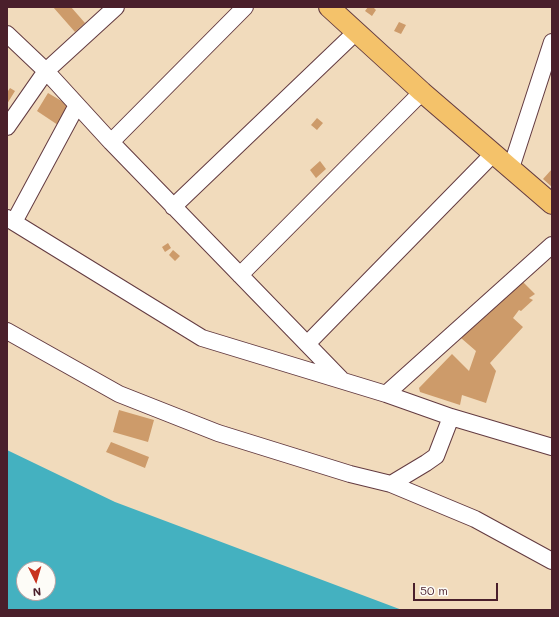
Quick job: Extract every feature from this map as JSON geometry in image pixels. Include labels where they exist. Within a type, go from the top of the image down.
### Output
[{"type":"main road","points":[[329,7],[422,92],[552,204]]},
{"type":"street","points":[[7,127],[46,71],[116,7]]},
{"type":"street","points":[[111,142],[245,7]]},
{"type":"street","points":[[173,207],[357,31]]},
{"type":"street","points":[[7,34],[46,71],[173,207],[343,381]]},
{"type":"street","points":[[511,168],[552,42]]},
{"type":"street","points":[[240,275],[422,92]]},
{"type":"street","points":[[77,105],[10,220],[202,338],[386,394],[451,417],[552,447]]},
{"type":"street","points":[[307,344],[494,153]]},
{"type":"street","points":[[386,394],[552,245]]},
{"type":"street","points":[[7,331],[126,397],[218,433],[350,474],[391,484],[475,519],[552,561]]},
{"type":"street","points":[[391,484],[436,456],[451,417]]},
{"type":"water","points":[[7,450],[115,502],[402,610],[7,610]]},
{"type":"building","points":[[53,7],[71,7],[85,23],[75,32]]},
{"type":"building","points":[[368,7],[373,7],[376,10],[372,16],[365,11]]},
{"type":"building","points":[[399,22],[406,25],[401,34],[394,31]]},
{"type":"building","points":[[10,88],[15,91],[7,104],[7,90],[8,91]]},
{"type":"building","points":[[48,93],[70,106],[58,125],[37,111]]},
{"type":"building","points":[[317,118],[323,123],[317,130],[311,125]]},
{"type":"building","points":[[320,161],[326,169],[316,178],[310,170]]},
{"type":"building","points":[[552,169],[552,187],[543,179]]},
{"type":"building","points":[[168,243],[171,248],[165,252],[162,247]]},
{"type":"building","points":[[173,250],[180,256],[175,261],[169,255]]},
{"type":"building","points":[[521,280],[535,294],[529,298],[533,300],[521,311],[519,310],[513,318],[523,327],[490,363],[496,371],[486,403],[462,395],[460,405],[420,392],[419,388],[452,354],[469,371],[476,351],[461,338]]},
{"type":"building","points":[[119,410],[154,420],[148,442],[113,432]]},
{"type":"building","points":[[111,442],[149,457],[145,468],[106,452]]}]
